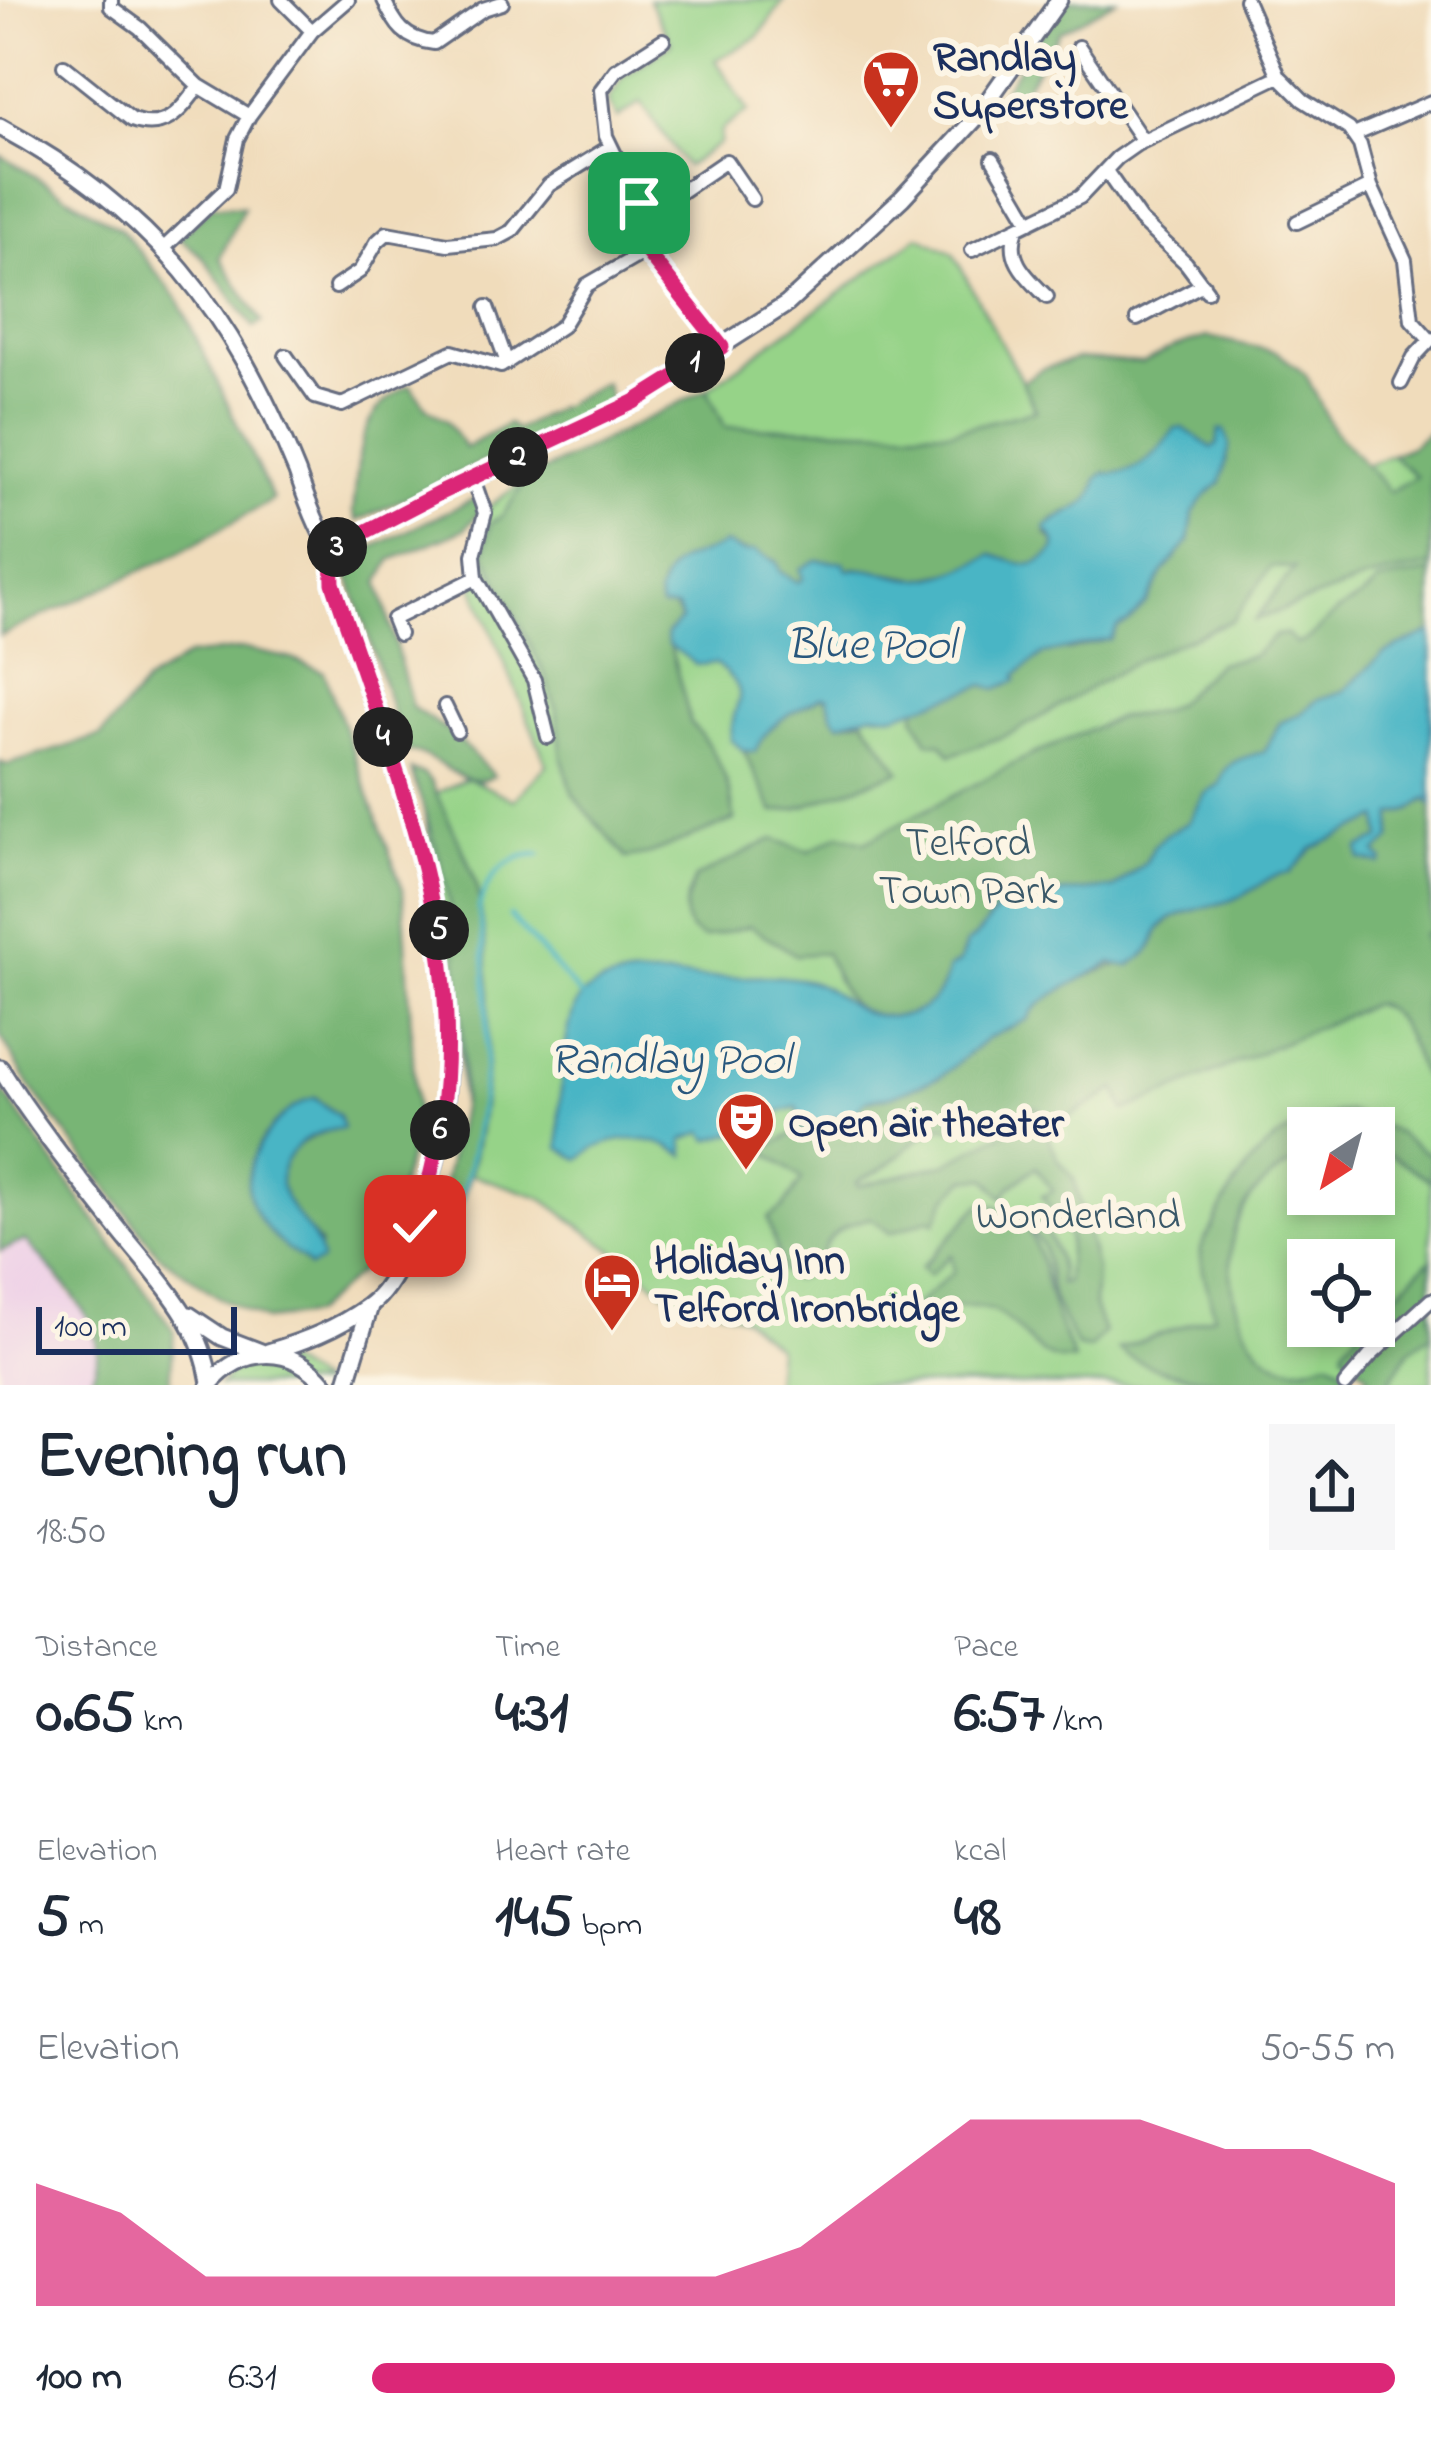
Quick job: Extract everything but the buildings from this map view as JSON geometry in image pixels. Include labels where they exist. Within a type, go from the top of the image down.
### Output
[{"type":"street","points":[[111,0],[111,7],[140,28],[199,86],[249,116]]},
{"type":"street","points":[[281,0],[312,32]]},
{"type":"street","points":[[165,247],[226,189],[237,139],[249,116],[312,32],[348,0]]},
{"type":"street","points":[[384,0],[396,27],[417,41],[434,43],[483,9],[502,3]]},
{"type":"street","points":[[332,549],[634,402],[787,304],[902,198],[975,119],[1059,0]]},
{"type":"street","points":[[1246,0],[1279,76],[1303,100],[1354,135],[1405,260],[1412,320],[1430,339],[1401,383]]},
{"type":"street","points":[[663,40],[616,70],[601,90],[610,147],[639,203],[646,251],[722,347]]},
{"type":"street","points":[[1079,47],[1144,141]]},
{"type":"street","points":[[64,66],[143,124],[174,118],[199,86]]},
{"type":"street","points":[[972,250],[1080,197],[1118,158],[1144,141],[1279,76]]},
{"type":"street","points":[[1354,135],[1431,102]]},
{"type":"street","points":[[0,127],[88,181],[165,247],[242,354],[332,549],[333,583],[424,862],[440,934],[448,1042],[443,1108],[426,1195],[402,1259],[370,1306],[346,1385]]},
{"type":"street","points":[[337,287],[360,271],[376,242],[387,233],[458,244],[505,236],[549,184],[610,147]]},
{"type":"street","points":[[993,159],[1024,225]]},
{"type":"street","points":[[639,203],[680,193],[726,161],[752,199]]},
{"type":"street","points":[[1106,172],[1140,220],[1205,288],[1137,319]]},
{"type":"street","points":[[1298,222],[1371,186]]},
{"type":"street","points":[[1024,225],[1012,244],[1014,258],[1047,297]]},
{"type":"street","points":[[286,356],[315,397],[342,405],[452,352],[494,365],[507,363],[562,326],[587,286],[646,251]]},
{"type":"street","points":[[487,308],[507,363]]},
{"type":"street","points":[[473,479],[485,513],[474,555],[476,578],[534,680],[548,737]]},
{"type":"street","points":[[399,634],[389,613],[476,578]]},
{"type":"street","points":[[445,706],[457,731]]},
{"type":"street","points":[[0,1068],[56,1149],[187,1313],[206,1356],[210,1384]]},
{"type":"street","points":[[1345,1385],[1370,1355],[1431,1300]]},
{"type":"street","points":[[210,1384],[226,1367],[319,1336],[370,1306]]},
{"type":"street","points":[[187,1313],[222,1337],[304,1365],[326,1385]]},
{"type":"shaded area","points":[[26,1239],[96,1329],[100,1354],[96,1372],[86,1385],[0,1385],[0,1251]]},
{"type":"green space","points":[[649,0],[784,0],[758,37],[716,60],[748,111],[721,130],[720,143],[686,167],[641,102],[618,118],[608,101],[624,76],[672,44]]},
{"type":"green space","points":[[1064,0],[1116,0],[1059,32],[1017,101],[1009,103],[999,96]]},
{"type":"green space","points":[[0,155],[121,229],[178,299],[273,500],[177,554],[0,636]]},
{"type":"green space","points":[[212,206],[244,207],[220,258],[262,322],[254,328],[202,256],[179,238]]},
{"type":"green space","name":"Telford Town Park","points":[[919,236],[953,253],[1037,410],[1364,466],[1411,447],[1431,430],[1431,1327],[1395,1346],[1395,1239],[1287,1239],[1287,1347],[1393,1347],[1330,1380],[1331,1385],[774,1385],[777,1347],[744,1318],[676,1302],[540,1197],[460,1171],[458,1031],[422,800],[468,778],[514,800],[547,765],[473,586],[483,511],[529,477],[633,429],[724,427],[707,389]]},
{"type":"green space","points":[[1208,337],[1277,352],[1306,375],[1332,428],[1390,492],[1416,476],[1391,455],[1411,447],[1431,430],[1431,566],[1367,579],[1255,620],[1295,568],[1271,567],[1233,620],[1140,659],[1013,733],[951,755],[941,743],[928,742],[915,717],[917,706],[1016,675],[1043,654],[1110,639],[1147,602],[1163,572],[1189,541],[1193,513],[1217,445],[1212,448],[1175,429],[1137,467],[1104,473],[1089,503],[1053,520],[1046,534],[1055,541],[1055,549],[1032,564],[992,555],[960,571],[919,579],[855,568],[798,582],[780,572],[776,561],[726,545],[661,585],[681,620],[667,634],[691,724],[721,768],[734,820],[650,854],[626,858],[573,795],[545,675],[485,554],[490,523],[502,516],[527,479],[707,389],[725,427],[952,431],[1036,410],[1022,382],[1042,369],[1077,359],[1143,363]]},
{"type":"green space","points":[[605,382],[611,402],[357,521],[353,512],[363,438],[378,409],[410,385],[427,408],[447,421],[465,448],[508,424],[516,430]]},
{"type":"green space","points":[[478,497],[483,508],[465,529],[391,560],[379,583],[412,707],[455,736],[494,776],[482,780],[460,776],[405,751],[344,561]]},
{"type":"green space","points":[[1431,572],[1431,632],[1383,654],[1344,691],[1318,699],[1280,723],[1263,752],[1232,765],[1220,784],[1205,794],[1189,822],[1166,835],[1146,862],[1114,888],[1042,895],[1037,902],[1001,905],[966,944],[960,963],[949,968],[932,1001],[914,1013],[891,1016],[855,1006],[825,953],[796,955],[750,926],[703,938],[689,927],[686,904],[695,878],[773,839],[809,851],[840,834],[865,842],[1029,756],[1119,717],[1160,712],[1218,663],[1253,656],[1276,635],[1286,634],[1296,644],[1303,641],[1378,582]]},
{"type":"green space","points":[[244,649],[292,659],[324,672],[403,890],[417,1128],[381,1253],[311,1315],[265,1320],[218,1297],[158,1254],[29,1085],[0,1035],[0,762],[7,765],[101,736],[146,683],[188,656]],"holes":[[[315,1098],[339,1116],[342,1128],[305,1141],[281,1170],[280,1183],[288,1204],[320,1245],[308,1266],[260,1218],[250,1194],[251,1167],[268,1133],[300,1104]]]},
{"type":"green space","points":[[826,697],[839,723],[864,719],[900,771],[796,809],[774,812],[743,750],[755,751],[774,725]]},
{"type":"green space","points":[[411,770],[432,783],[467,860],[476,885],[487,965],[483,1109],[464,1196],[449,1230],[440,1226],[439,1215],[463,1090],[459,978],[442,868]]},
{"type":"green space","name":"Wonderland","points":[[1427,799],[1431,804],[1431,932],[1423,934],[1431,1090],[1394,1016],[1372,1004],[1125,1111],[1116,1089],[1066,1119],[1061,1117],[1046,1130],[1058,1159],[1074,1179],[1096,1269],[1094,1306],[1104,1333],[1090,1349],[1077,1347],[1053,1299],[1043,1245],[1018,1217],[1025,1212],[1047,1234],[1056,1253],[1060,1284],[1066,1283],[1069,1238],[1042,1196],[1053,1191],[1036,1167],[1003,1198],[986,1178],[966,1179],[947,1198],[935,1223],[930,1219],[890,1233],[871,1218],[850,1224],[829,1240],[818,1269],[794,1280],[783,1272],[768,1218],[783,1208],[802,1179],[763,1150],[802,1129],[856,1110],[866,1100],[940,1077],[988,1038],[1028,1019],[1034,1008],[1061,988],[1144,956],[1158,931],[1174,918],[1237,898],[1272,877],[1290,873],[1312,849],[1379,817],[1381,838],[1375,853],[1393,815]],"holes":[[[1040,1109],[1036,1116],[945,1164],[856,1183],[943,1126],[952,1130]]]},
{"type":"green space","points":[[0,1087],[174,1331],[170,1385],[86,1385],[96,1366],[97,1347],[82,1308],[26,1240],[0,1251]]},
{"type":"green space","points":[[1395,1132],[1431,1156],[1431,1181],[1395,1158]]},
{"type":"green space","points":[[1287,1133],[1287,1166],[1264,1183],[1236,1225],[1231,1265],[1238,1309],[1258,1348],[1273,1360],[1292,1367],[1328,1360],[1348,1370],[1334,1385],[1250,1383],[1162,1370],[1118,1349],[1214,1315],[1202,1247],[1236,1183]]},
{"type":"green space","points":[[981,1204],[1013,1214],[1031,1236],[1074,1360],[1048,1356],[987,1309],[967,1306],[912,1314],[954,1271],[951,1255],[929,1275],[921,1268]]},
{"type":"green space","points":[[1431,1259],[1431,1334],[1409,1351],[1387,1385],[1361,1385],[1369,1376],[1343,1352],[1344,1347],[1395,1347],[1395,1294]]},
{"type":"green space","points":[[1431,1334],[1431,1385],[1387,1385],[1409,1351]]},
{"type":"green space","points":[[281,1359],[322,1385],[219,1385],[238,1366]]},
{"type":"water","name":"Blue Pool","points":[[1183,428],[1212,448],[1219,430],[1224,430],[1230,445],[1221,483],[1193,513],[1189,541],[1163,572],[1147,602],[1110,639],[1043,654],[1016,675],[1016,681],[995,689],[984,685],[895,715],[873,713],[839,723],[827,697],[821,697],[774,725],[755,752],[731,740],[739,698],[736,684],[715,663],[697,665],[668,644],[667,634],[681,620],[677,608],[661,607],[658,595],[670,570],[683,560],[725,544],[755,551],[798,582],[803,579],[800,569],[816,560],[844,563],[847,570],[915,579],[945,575],[992,555],[1032,564],[1055,549],[1045,528],[1085,504],[1097,479],[1104,473],[1137,467],[1175,429]]},
{"type":"water","name":"Randlay Pool","points":[[1431,632],[1431,804],[1426,799],[1393,815],[1391,839],[1376,853],[1381,864],[1360,859],[1359,849],[1381,838],[1379,818],[1312,849],[1290,873],[1272,877],[1237,898],[1174,917],[1160,929],[1149,951],[1129,966],[1111,963],[1063,989],[1028,1019],[988,1038],[940,1077],[866,1100],[857,1110],[803,1129],[797,1107],[774,1114],[774,1122],[709,1140],[704,1132],[683,1140],[685,1155],[658,1143],[631,1139],[604,1144],[579,1159],[560,1148],[570,1023],[583,995],[596,986],[643,976],[783,977],[817,983],[879,1016],[918,1011],[938,994],[966,944],[1002,907],[1019,903],[1021,896],[1034,903],[1042,895],[1114,888],[1146,862],[1166,835],[1189,822],[1230,765],[1263,752],[1280,723],[1318,699],[1344,691],[1383,654]]},
{"type":"water","points":[[314,1098],[339,1116],[343,1128],[305,1140],[281,1173],[286,1199],[318,1247],[321,1261],[309,1267],[259,1219],[248,1181],[255,1155],[273,1127],[292,1109]]},
{"type":"waterway","points":[[458,1208],[476,1133],[485,1059],[486,985],[479,908],[500,869],[518,858],[540,854]]},
{"type":"waterway","points":[[510,916],[581,996]]},
{"type":"place","name":"Randlay Superstore","points":[[891,130]]},
{"type":"place","name":"Open air theater","points":[[746,1172]]},
{"type":"place","name":"Holiday Inn Telford Ironbridge","points":[[612,1333]]},
{"type":"route","points":[[415,1226],[435,1159],[443,1108],[448,1042],[440,934],[424,862],[333,583],[332,549],[634,402],[722,347],[646,251],[639,203]]}]
